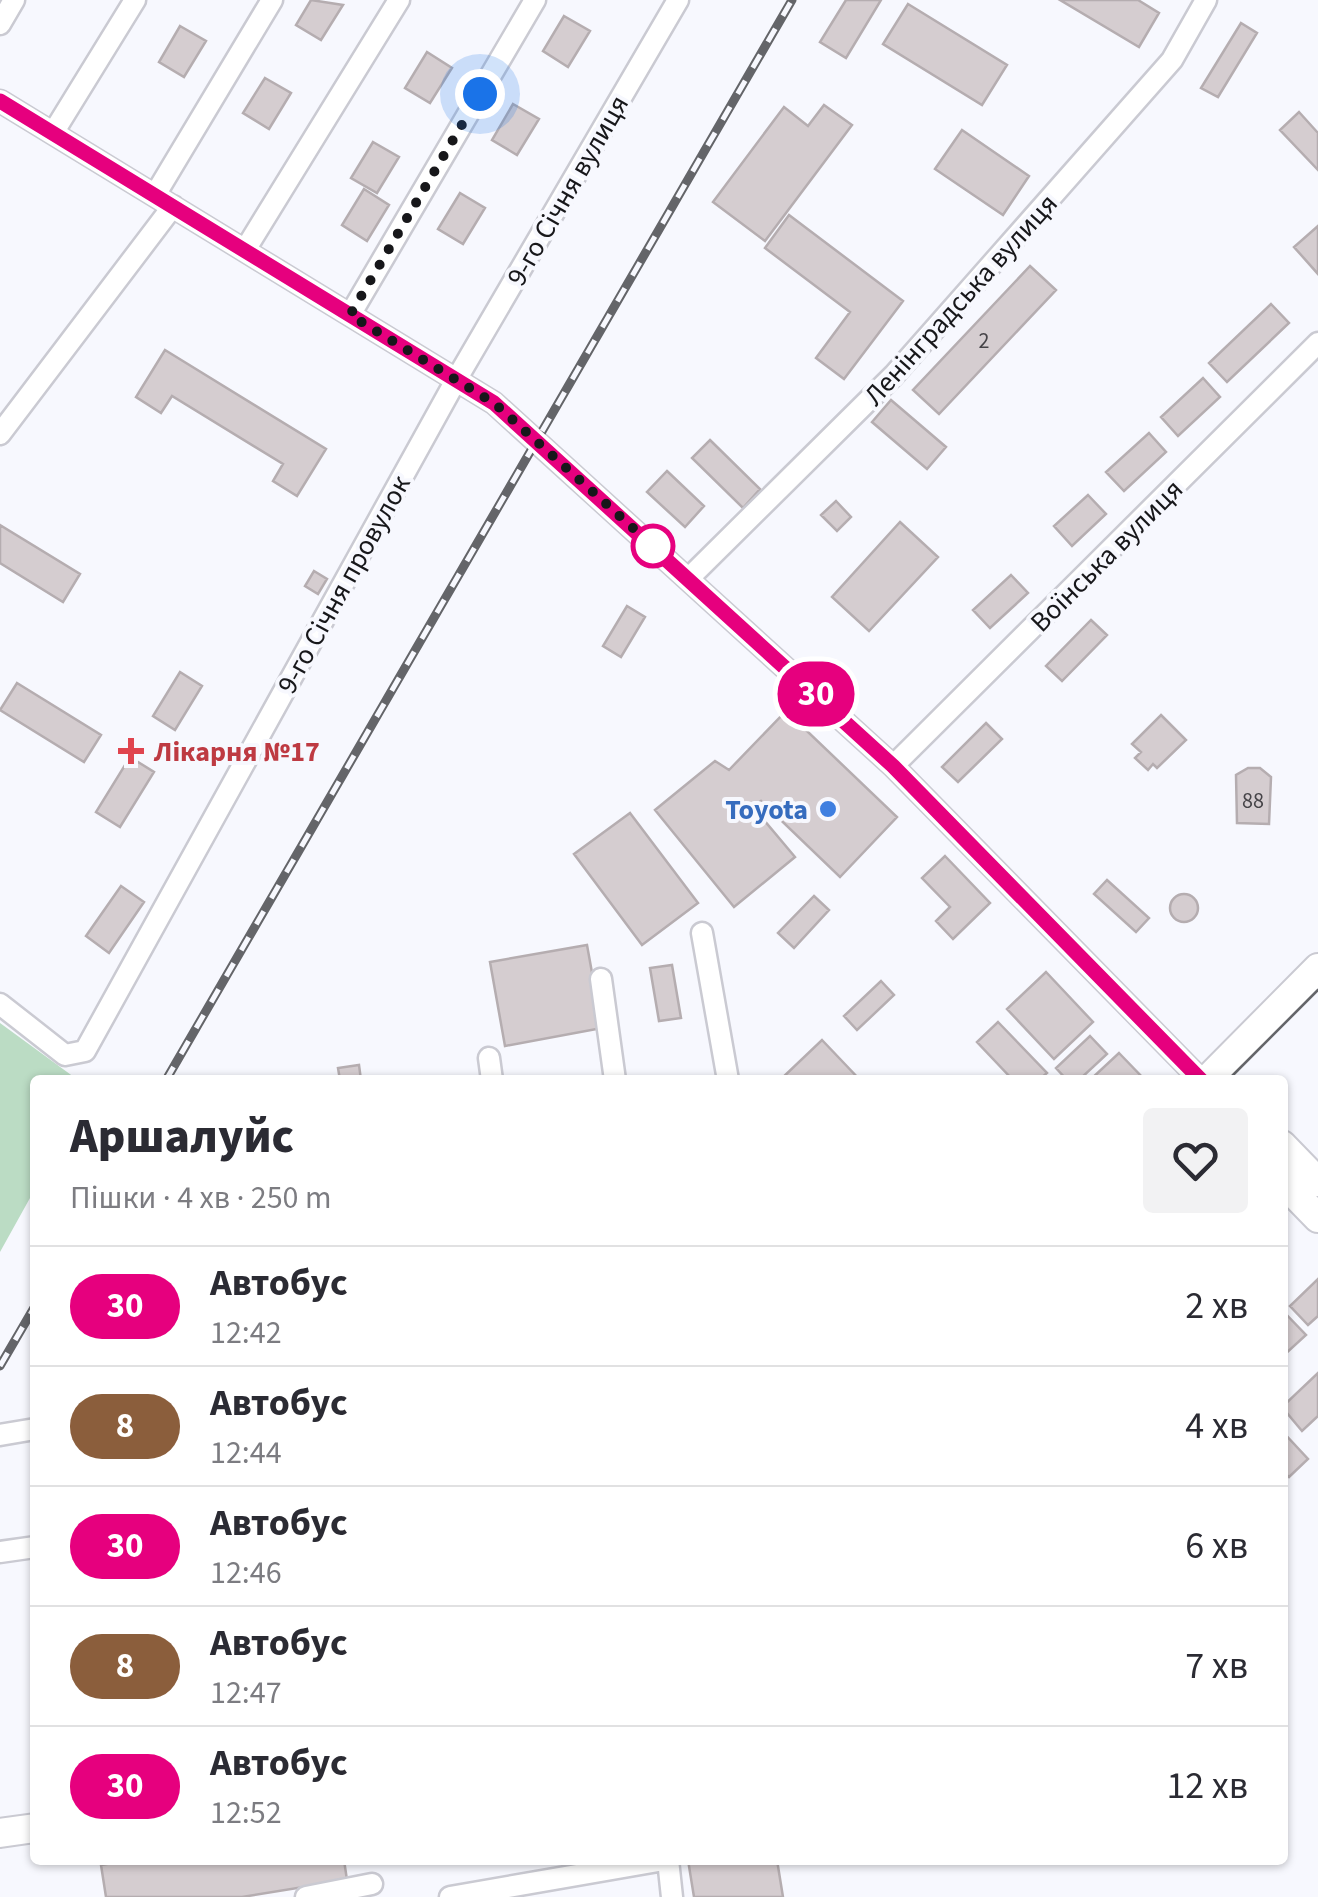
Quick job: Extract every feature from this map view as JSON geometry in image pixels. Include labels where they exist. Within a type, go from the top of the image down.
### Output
[{"type":"main road","points":[[1209,1075],[1318,968]]},
{"type":"main road","points":[[1288,1151],[1318,1182]]},
{"type":"main road","points":[[1288,1187],[1318,1218]]},
{"type":"main road","points":[[0,1833],[30,1829]]},
{"type":"street","points":[[0,24],[14,0]]},
{"type":"street","points":[[53,133],[134,0]]},
{"type":"street","points":[[0,434],[164,200],[272,0]]},
{"type":"street","points":[[245,250],[399,0]]},
{"type":"street","points":[[350,315],[535,0]]},
{"type":"street","name":"9-го Січня вулиця","points":[[456,380],[678,0]]},
{"type":"street","name":"Ленінградська вулиця","points":[[690,578],[894,375],[1172,60],[1206,0]]},
{"type":"street","points":[[0,101],[494,403],[893,766],[1199,1075]]},
{"type":"street","name":"Воїнська вулиця","points":[[893,766],[1318,343]]},
{"type":"street","name":"9-го Січня провулок","points":[[0,1004],[66,1055],[85,1051],[456,380]]},
{"type":"street","points":[[702,933],[727,1075]]},
{"type":"street","points":[[601,979],[614,1075]]},
{"type":"street","points":[[489,1058],[491,1075]]},
{"type":"street","points":[[0,1436],[30,1430]]},
{"type":"street","points":[[0,1552],[30,1548]]},
{"type":"street","points":[[450,1897],[547,1889],[645,1865]]},
{"type":"street","points":[[667,1865],[672,1897]]},
{"type":"street","points":[[306,1897],[372,1884]]},
{"type":"green space","points":[[0,1023],[71,1075],[30,1075],[30,1198],[0,1252]]},
{"type":"building","points":[[311,0],[343,5],[321,40],[296,25]]},
{"type":"building","points":[[846,0],[881,0],[846,58],[820,42]]},
{"type":"building","points":[[1060,0],[1138,0],[1159,13],[1139,47]]},
{"type":"building","points":[[908,4],[1007,65],[982,105],[883,44]]},
{"type":"building","points":[[564,16],[590,31],[568,67],[543,51]]},
{"type":"building","points":[[1241,23],[1257,33],[1218,97],[1201,88]]},
{"type":"building","points":[[180,26],[206,41],[184,77],[159,62]]},
{"type":"building","points":[[427,52],[452,68],[430,103],[405,88]]},
{"type":"building","points":[[265,78],[291,93],[269,129],[243,113]]},
{"type":"building","points":[[513,104],[539,119],[517,155],[492,140]]},
{"type":"building","points":[[824,105],[852,125],[765,241],[713,202],[784,107],[808,126]]},
{"type":"building","points":[[1299,112],[1318,133],[1318,170],[1280,130]]},
{"type":"building","points":[[962,130],[1029,176],[1003,215],[935,169]]},
{"type":"building","points":[[373,142],[399,157],[377,193],[351,178]]},
{"type":"building","points":[[364,189],[389,205],[367,241],[342,225]]},
{"type":"building","points":[[460,193],[485,208],[463,244],[438,229]]},
{"type":"building","points":[[789,215],[903,301],[844,379],[816,358],[850,312],[765,248]]},
{"type":"building","points":[[1318,226],[1318,274],[1294,247]]},
{"type":"building","points":[[1030,266],[1056,290],[939,414],[913,390]]},
{"type":"building","points":[[1271,304],[1289,323],[1227,382],[1209,363]]},
{"type":"building","points":[[165,350],[326,449],[297,496],[273,481],[283,464],[172,396],[161,413],[136,397]]},
{"type":"building","points":[[1203,378],[1220,397],[1178,436],[1161,417]]},
{"type":"building","points":[[891,400],[946,447],[927,469],[872,422]]},
{"type":"building","points":[[1149,433],[1166,452],[1124,491],[1106,472]]},
{"type":"building","points":[[710,440],[760,489],[743,508],[692,458]]},
{"type":"building","points":[[667,471],[704,506],[685,527],[647,492]]},
{"type":"building","points":[[1088,495],[1106,514],[1072,546],[1054,526]]},
{"type":"building","points":[[836,501],[851,517],[837,531],[821,515]]},
{"type":"building","points":[[900,522],[938,557],[869,631],[832,597]]},
{"type":"building","points":[[0,525],[80,574],[63,602],[0,563]]},
{"type":"building","points":[[314,571],[327,579],[318,594],[305,586]]},
{"type":"building","points":[[1011,575],[1028,593],[990,628],[973,610]]},
{"type":"building","points":[[627,606],[645,617],[621,657],[603,646]]},
{"type":"building","points":[[1091,620],[1107,635],[1062,681],[1046,666]]},
{"type":"building","points":[[180,672],[202,686],[175,730],[153,716]]},
{"type":"building","points":[[17,683],[101,735],[84,762],[0,710]]},
{"type":"building","name":"Toyota","points":[[786,711],[897,817],[840,877],[761,801],[753,807],[795,857],[734,907],[655,810],[715,761],[729,770]]},
{"type":"building","points":[[1161,715],[1186,740],[1157,768],[1153,764],[1148,770],[1135,758],[1141,752],[1132,744]]},
{"type":"building","points":[[986,723],[1002,739],[958,782],[942,767]]},
{"type":"building","points":[[130,757],[154,772],[120,827],[96,812]]},
{"type":"building","points":[[1248,768],[1260,768],[1271,777],[1269,824],[1237,823],[1236,775]]},
{"type":"building","points":[[630,813],[698,903],[642,945],[574,854]]},
{"type":"building","points":[[945,856],[990,903],[953,939],[936,921],[950,907],[922,878]]},
{"type":"building","points":[[1107,880],[1149,918],[1136,932],[1094,894]]},
{"type":"building","points":[[121,886],[144,902],[109,953],[86,936]]},
{"type":"building","points":[[1184,894],[1194,898],[1198,908],[1194,918],[1184,922],[1174,918],[1170,908],[1174,898]]},
{"type":"building","points":[[814,896],[829,910],[794,948],[778,933]]},
{"type":"building","points":[[587,945],[602,1028],[505,1046],[490,962]]},
{"type":"building","points":[[672,965],[681,1018],[659,1021],[650,968]]},
{"type":"building","points":[[1046,972],[1093,1022],[1054,1059],[1007,1009]]},
{"type":"building","points":[[881,981],[894,995],[857,1030],[844,1016]]},
{"type":"building","points":[[998,1022],[1047,1073],[1008,1075],[977,1042]]},
{"type":"building","points":[[1090,1036],[1107,1054],[1084,1075],[1062,1075],[1056,1068]]},
{"type":"building","points":[[822,1040],[855,1075],[785,1075]]},
{"type":"building","points":[[1119,1053],[1140,1075],[1095,1075]]},
{"type":"building","points":[[359,1065],[360,1075],[339,1075],[338,1068]]},
{"type":"building","points":[[1318,1279],[1318,1316],[1308,1325],[1290,1306]]},
{"type":"building","points":[[1288,1316],[1306,1335],[1288,1352]]},
{"type":"building","points":[[1318,1373],[1318,1416],[1302,1431],[1288,1414],[1288,1401]]},
{"type":"building","points":[[1288,1437],[1308,1459],[1288,1476]]},
{"type":"building","points":[[101,1865],[345,1865],[347,1880],[242,1897],[106,1897]]},
{"type":"building","points":[[689,1865],[778,1865],[783,1897],[694,1897]]},
{"type":"tram line","points":[[1233,1075],[1318,990]]},
{"type":"railway","points":[[169,1075],[792,0]]},
{"type":"railway","points":[[0,1366],[30,1315]]},
{"type":"bus line","name":"30","points":[[0,101],[494,403],[893,766],[1196,1075]]},
{"type":"place","name":"Лікарня №17","points":[[131,751]]},
{"type":"place","name":"Toyota","points":[[828,809]]},
{"type":"route","points":[[480,94],[350,315],[494,403],[653,546]]}]
